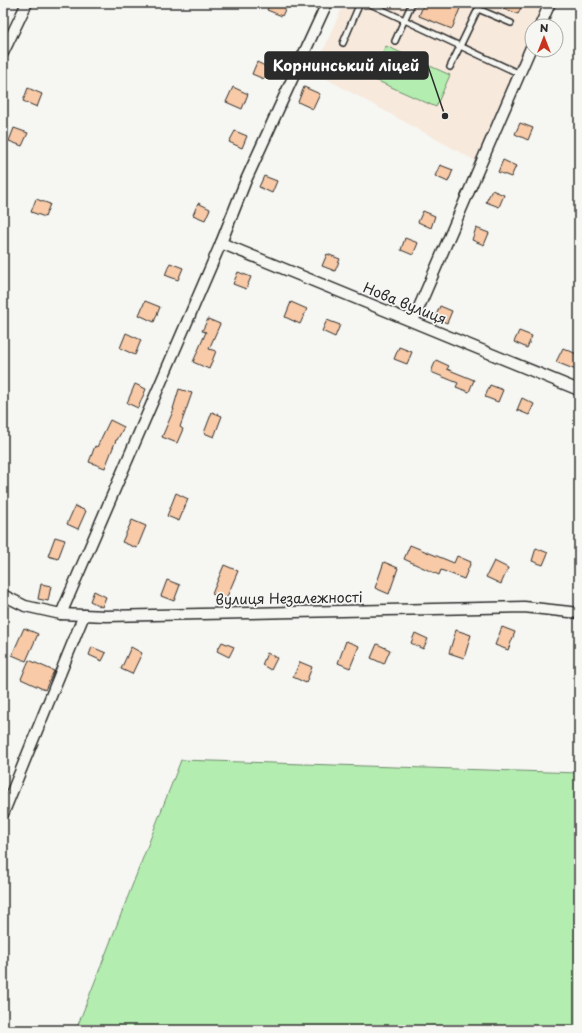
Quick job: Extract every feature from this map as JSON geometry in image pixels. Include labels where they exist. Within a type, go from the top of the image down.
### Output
[{"type":"street","points":[[3,53],[26,3]]},
{"type":"street","points":[[61,614],[221,243],[246,180],[327,3]]},
{"type":"street","points":[[543,18],[550,3]]},
{"type":"street","points":[[413,321],[527,58]]},
{"type":"street","name":"Нова вулиця","points":[[221,243],[579,390]]},
{"type":"street","name":"вулиця Незалежності","points":[[3,595],[25,606],[61,614],[106,616],[517,607],[579,613]]},
{"type":"street","points":[[3,814],[84,615]]},
{"type":"lane","points":[[343,43],[360,3]]},
{"type":"lane","points":[[368,3],[520,74]]},
{"type":"lane","points":[[394,41],[412,3]]},
{"type":"lane","points":[[450,67],[478,9],[511,23]]},
{"type":"shaded area","points":[[344,3],[543,3],[537,18],[524,18],[524,48],[476,161],[314,72]]},
{"type":"green space","points":[[386,46],[450,75],[436,107],[371,78]]},
{"type":"green space","points":[[181,760],[579,773],[579,1030],[76,1030]]},
{"type":"building","points":[[270,3],[288,3],[282,16],[267,10]]},
{"type":"building","points":[[424,3],[462,3],[452,29],[419,16]]},
{"type":"building","points":[[491,3],[523,3],[518,14]]},
{"type":"building","points":[[257,62],[269,68],[264,79],[252,74]]},
{"type":"building","points":[[233,87],[248,94],[242,109],[226,102]]},
{"type":"building","points":[[304,87],[320,94],[313,109],[298,102]]},
{"type":"building","points":[[28,88],[42,94],[37,107],[23,101]]},
{"type":"building","points":[[520,123],[533,128],[528,140],[515,134]]},
{"type":"building","points":[[14,128],[28,133],[22,146],[9,141]]},
{"type":"building","points":[[235,131],[247,136],[242,148],[229,142]]},
{"type":"building","points":[[503,160],[516,166],[511,177],[498,172]]},
{"type":"building","points":[[440,165],[453,170],[448,182],[435,176]]},
{"type":"building","points":[[264,176],[277,181],[272,193],[259,187]]},
{"type":"building","points":[[492,190],[504,195],[499,207],[486,202]]},
{"type":"building","points":[[36,199],[50,204],[45,217],[31,212]]},
{"type":"building","points":[[198,203],[210,209],[205,220],[193,215]]},
{"type":"building","points":[[423,211],[435,216],[431,228],[418,222]]},
{"type":"building","points":[[476,228],[489,233],[484,245],[472,240]]},
{"type":"building","points":[[405,238],[418,243],[413,255],[401,250]]},
{"type":"building","points":[[327,254],[340,259],[335,271],[322,266]]},
{"type":"building","points":[[170,263],[183,268],[178,280],[165,275]]},
{"type":"building","points":[[238,272],[251,277],[246,289],[233,284]]},
{"type":"building","points":[[145,301],[160,307],[154,322],[139,315]]},
{"type":"building","points":[[291,302],[307,309],[300,324],[285,317]]},
{"type":"building","points":[[440,306],[452,311],[447,323],[435,318]]},
{"type":"building","points":[[208,319],[220,324],[209,349],[216,351],[209,369],[193,362],[206,332],[202,331]]},
{"type":"building","points":[[327,320],[340,325],[335,337],[322,331]]},
{"type":"building","points":[[519,331],[532,336],[527,348],[514,342]]},
{"type":"building","points":[[126,333],[141,340],[135,355],[120,348]]},
{"type":"building","points":[[399,347],[412,352],[407,364],[394,359]]},
{"type":"building","points":[[563,348],[579,355],[579,363],[576,370],[556,362]]},
{"type":"building","points":[[436,360],[449,366],[447,369],[474,380],[469,392],[456,387],[458,383],[431,372]]},
{"type":"building","points":[[135,384],[146,389],[138,408],[127,403]]},
{"type":"building","points":[[490,385],[503,390],[498,402],[485,397]]},
{"type":"building","points":[[179,389],[192,393],[180,427],[183,429],[177,443],[162,437],[174,409]]},
{"type":"building","points":[[522,398],[534,404],[529,415],[517,410]]},
{"type":"building","points":[[212,412],[222,416],[214,437],[204,433]]},
{"type":"building","points":[[110,420],[124,427],[116,440],[105,468],[89,462],[95,446],[97,447]]},
{"type":"building","points":[[176,493],[188,499],[179,521],[167,516]]},
{"type":"building","points":[[75,506],[86,511],[78,529],[67,524]]},
{"type":"building","points":[[132,520],[146,526],[137,548],[122,542]]},
{"type":"building","points":[[55,537],[65,540],[58,559],[48,556]]},
{"type":"building","points":[[410,545],[454,563],[457,556],[471,562],[464,579],[441,570],[439,575],[404,559]]},
{"type":"building","points":[[536,548],[548,553],[543,565],[532,561]]},
{"type":"building","points":[[494,561],[508,568],[501,584],[486,577]]},
{"type":"building","points":[[384,562],[398,568],[389,594],[375,588]]},
{"type":"building","points":[[224,565],[238,571],[226,599],[212,594]]},
{"type":"building","points":[[167,580],[180,585],[174,601],[161,596]]},
{"type":"building","points":[[41,584],[51,586],[48,601],[38,599]]},
{"type":"building","points":[[94,591],[106,597],[102,607],[90,601]]},
{"type":"building","points":[[502,627],[515,632],[508,650],[495,645]]},
{"type":"building","points":[[24,628],[38,634],[26,661],[12,655]]},
{"type":"building","points":[[456,630],[471,635],[464,658],[449,653]]},
{"type":"building","points":[[415,633],[428,639],[423,649],[411,643]]},
{"type":"building","points":[[346,641],[359,646],[350,668],[338,663]]},
{"type":"building","points":[[222,642],[234,647],[229,657],[217,651]]},
{"type":"building","points":[[377,644],[390,650],[384,664],[371,658]]},
{"type":"building","points":[[92,647],[106,653],[102,661],[89,655]]},
{"type":"building","points":[[131,647],[142,653],[132,674],[121,669]]},
{"type":"building","points":[[267,653],[277,658],[271,670],[262,665]]},
{"type":"building","points":[[29,660],[54,671],[45,690],[21,679]]},
{"type":"building","points":[[300,662],[312,667],[306,683],[293,677]]},
{"type":"place","name":"Корнинський ліцей","points":[[445,116]]}]
